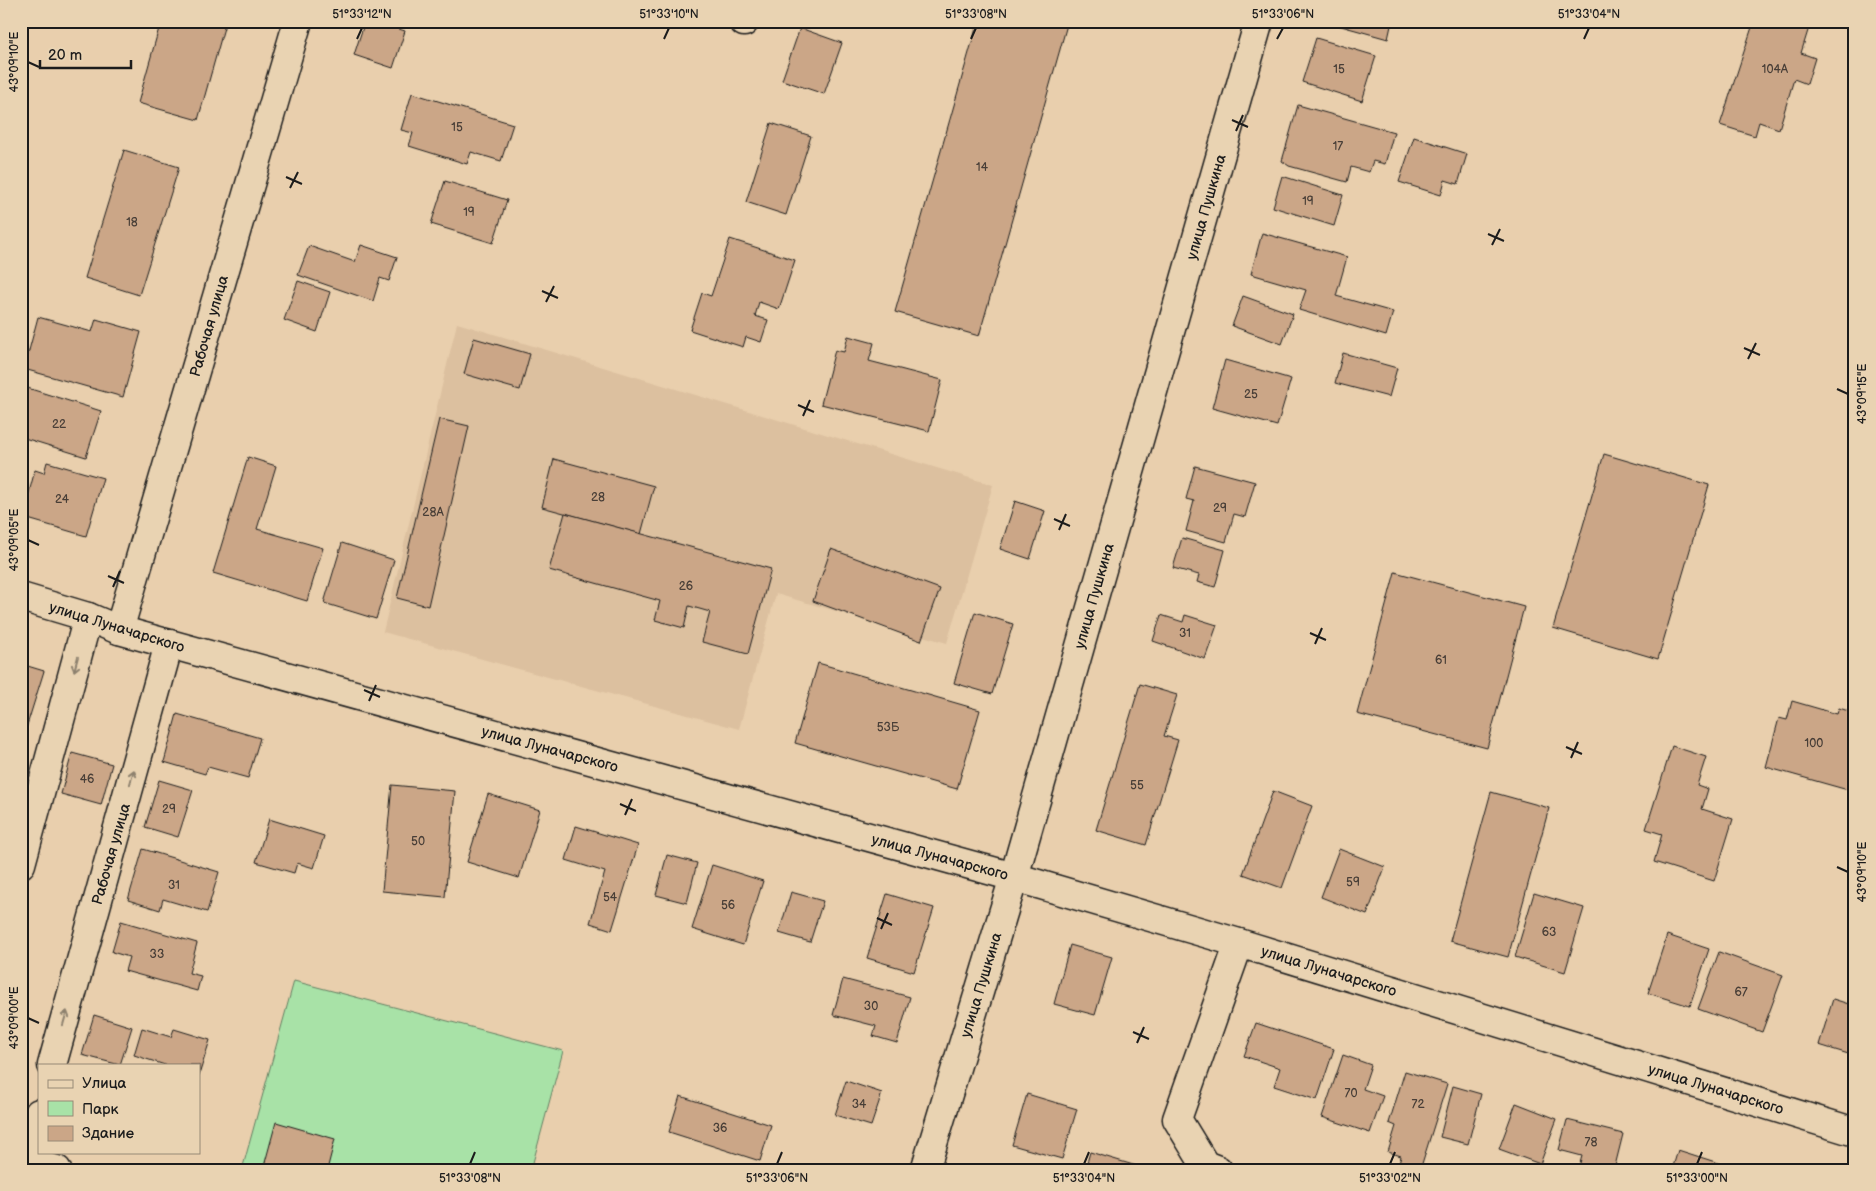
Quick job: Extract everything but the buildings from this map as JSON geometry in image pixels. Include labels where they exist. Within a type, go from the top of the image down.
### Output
[{"type":"street","name":"Рабочая улица","points":[[119,630],[298,21]]},
{"type":"street","name":"улица Пушкина","points":[[925,1170],[1014,877],[1259,21]]},
{"type":"street","name":"улица Луначарского","points":[[21,597],[88,616],[119,630],[1014,877],[1238,943],[1855,1132]]},
{"type":"street","points":[[21,864],[88,616]]},
{"type":"street","name":"Рабочая улица","points":[[52,1064],[169,644]]},
{"type":"street","points":[[1218,1170],[1205,1165],[1178,1119],[1238,943]]},
{"type":"street","points":[[38,1117],[24,1166],[57,1170]]},
{"type":"shaded area","points":[[457,323],[993,485],[947,643],[776,594],[739,729],[383,632]]},
{"type":"green space","points":[[294,981],[563,1051],[531,1170],[242,1170]]}]
